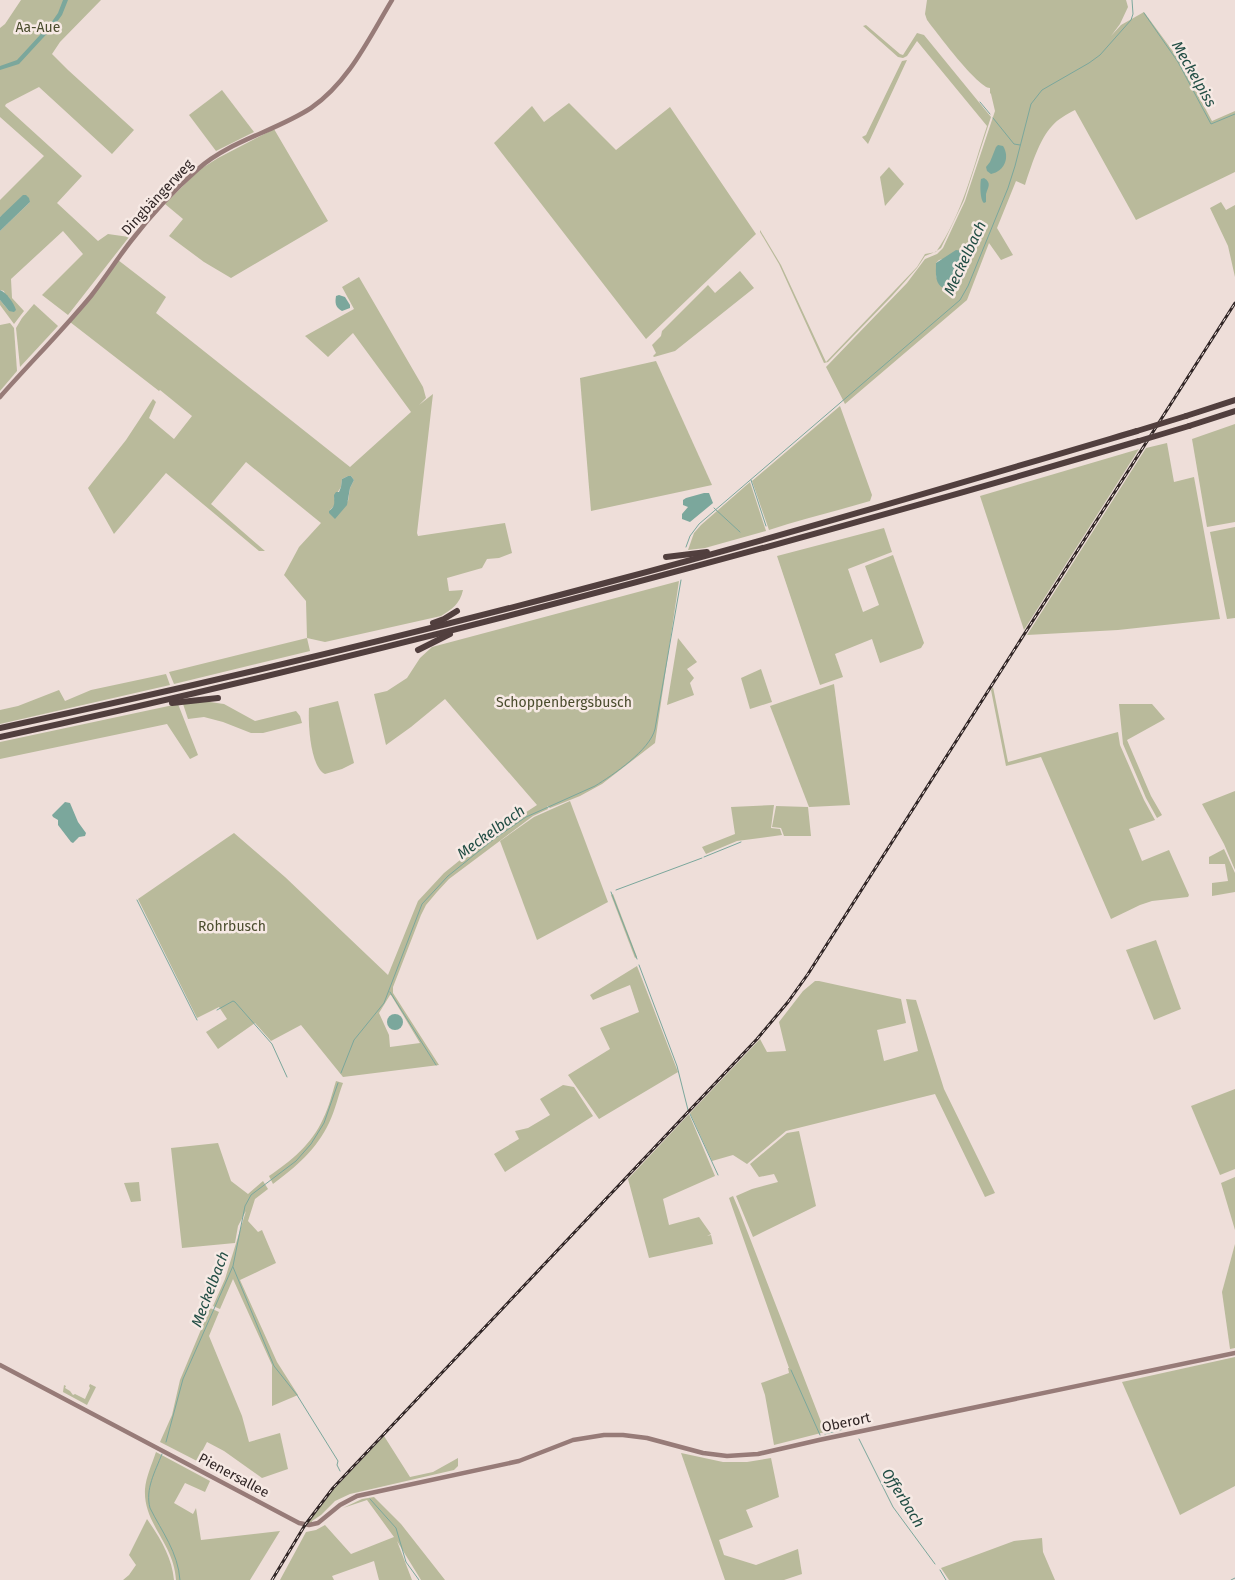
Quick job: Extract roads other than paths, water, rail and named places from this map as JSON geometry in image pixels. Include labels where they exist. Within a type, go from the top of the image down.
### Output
[{"type":"highway","points":[[0,728],[166,691],[590,587],[846,517],[1235,400]]},
{"type":"highway","points":[[0,737],[148,705],[607,591],[849,525],[1139,441],[1235,411]]},
{"type":"highway","points":[[666,556],[726,550]]},
{"type":"highway","points":[[408,633],[444,619],[457,611]]},
{"type":"highway","points":[[418,650],[441,638],[474,625]]},
{"type":"highway","points":[[148,705],[218,698]]},
{"type":"main road","name":"Dingbängerweg","points":[[0,398],[85,304],[147,222],[199,168],[226,150],[303,113],[334,90],[346,75],[392,0]]},
{"type":"main road","name":"Oberort","points":[[465,1473],[519,1461],[573,1440],[604,1435],[647,1438],[716,1455],[758,1454],[1235,1353]]},
{"type":"main road","name":"Pienersallee","points":[[0,1365],[305,1525],[318,1523],[340,1505],[357,1496],[465,1473]]},
{"type":"water","points":[[63,0],[68,0],[62,15],[54,26],[19,64],[0,70],[0,66],[17,60],[51,23],[58,13]]},
{"type":"water","points":[[998,145],[1003,146],[1006,159],[1000,170],[991,174],[987,171],[986,167]]},
{"type":"water","points":[[984,178],[989,185],[986,202],[984,203],[980,188],[981,179]]},
{"type":"water","points":[[23,195],[29,198],[30,202],[0,231],[0,217]]},
{"type":"water","points":[[956,250],[963,251],[961,262],[962,274],[946,289],[939,285],[936,275],[936,263]]},
{"type":"water","points":[[0,290],[12,301],[16,310],[14,312],[9,311],[0,300]]},
{"type":"water","points":[[336,296],[345,297],[350,308],[342,311],[338,308]]},
{"type":"water","points":[[351,476],[354,480],[350,488],[347,505],[335,519],[329,511],[334,506],[334,495],[336,492],[339,492],[342,479]]},
{"type":"water","points":[[709,493],[713,503],[690,522],[682,519],[682,514],[688,507],[683,505],[683,500]]},
{"type":"water","points":[[65,802],[70,803],[78,822],[86,833],[85,836],[79,837],[73,843],[58,825],[58,820],[52,815]]},
{"type":"water","points":[[395,1014],[403,1022],[395,1030],[387,1022]]},
{"type":"waterway","name":"Meckelbach","points":[[686,547],[690,536],[699,524],[960,300],[968,286],[1008,188],[1031,104],[1042,90],[1100,55],[1131,20],[1133,14],[1132,0]]},
{"type":"waterway","name":"Meckelpiss","points":[[1144,13],[1178,62],[1211,124],[1235,114]]},
{"type":"waterway","points":[[980,102],[990,114]]},
{"type":"waterway","points":[[993,118],[1014,144],[1020,145]]},
{"type":"waterway","points":[[751,480],[766,526]]},
{"type":"waterway","points":[[714,508],[740,532]]},
{"type":"waterway","name":"Meckelbach","points":[[341,1073],[354,1040],[384,1003],[422,904],[448,876],[494,839],[526,817],[603,781],[621,769],[639,753],[652,737],[681,580]]},
{"type":"waterway","points":[[704,857],[741,842]]},
{"type":"waterway","points":[[616,890],[702,858]]},
{"type":"waterway","points":[[611,892],[637,959]]},
{"type":"waterway","points":[[137,900],[197,1020]]},
{"type":"waterway","points":[[639,965],[677,1066],[688,1110]]},
{"type":"waterway","points":[[390,992],[436,1065]]},
{"type":"waterway","points":[[217,1010],[233,1001],[235,1002],[272,1044],[287,1077]]},
{"type":"waterway","name":"Meckelbach","points":[[166,1442],[183,1379],[233,1266],[245,1206],[251,1195],[296,1161],[311,1144],[324,1123],[338,1083]]},
{"type":"waterway","points":[[690,1114],[718,1175]]},
{"type":"waterway","points":[[233,1267],[274,1366],[297,1395],[338,1461],[337,1465],[340,1471]]},
{"type":"waterway","name":"Offerbach","points":[[791,1370],[820,1435]]},
{"type":"waterway","name":"Offerbach","points":[[825,1434],[855,1426]]},
{"type":"waterway","name":"Offerbach","points":[[859,1439],[893,1507],[935,1564]]},
{"type":"waterway","name":"Meckelbach","points":[[162,1454],[150,1487],[149,1501],[150,1508],[173,1551],[180,1580]]},
{"type":"waterway","points":[[370,1499],[396,1528],[406,1562],[419,1580]]},
{"type":"waterway","name":"Offerbach","points":[[940,1570],[946,1580]]},
{"type":"waterway","name":"Offerbach","points":[[1231,1580],[1235,1578]]},
{"type":"railway","points":[[272,1580],[305,1525],[333,1488],[757,1039],[788,1002],[808,974],[1235,303]]},
{"type":"park label","name":"Aa-Aue","points":[[38,27]]},
{"type":"park label","name":"Schoppenbergsbusch","points":[[564,702]]},
{"type":"park label","name":"Rohrbusch","points":[[232,926]]}]
